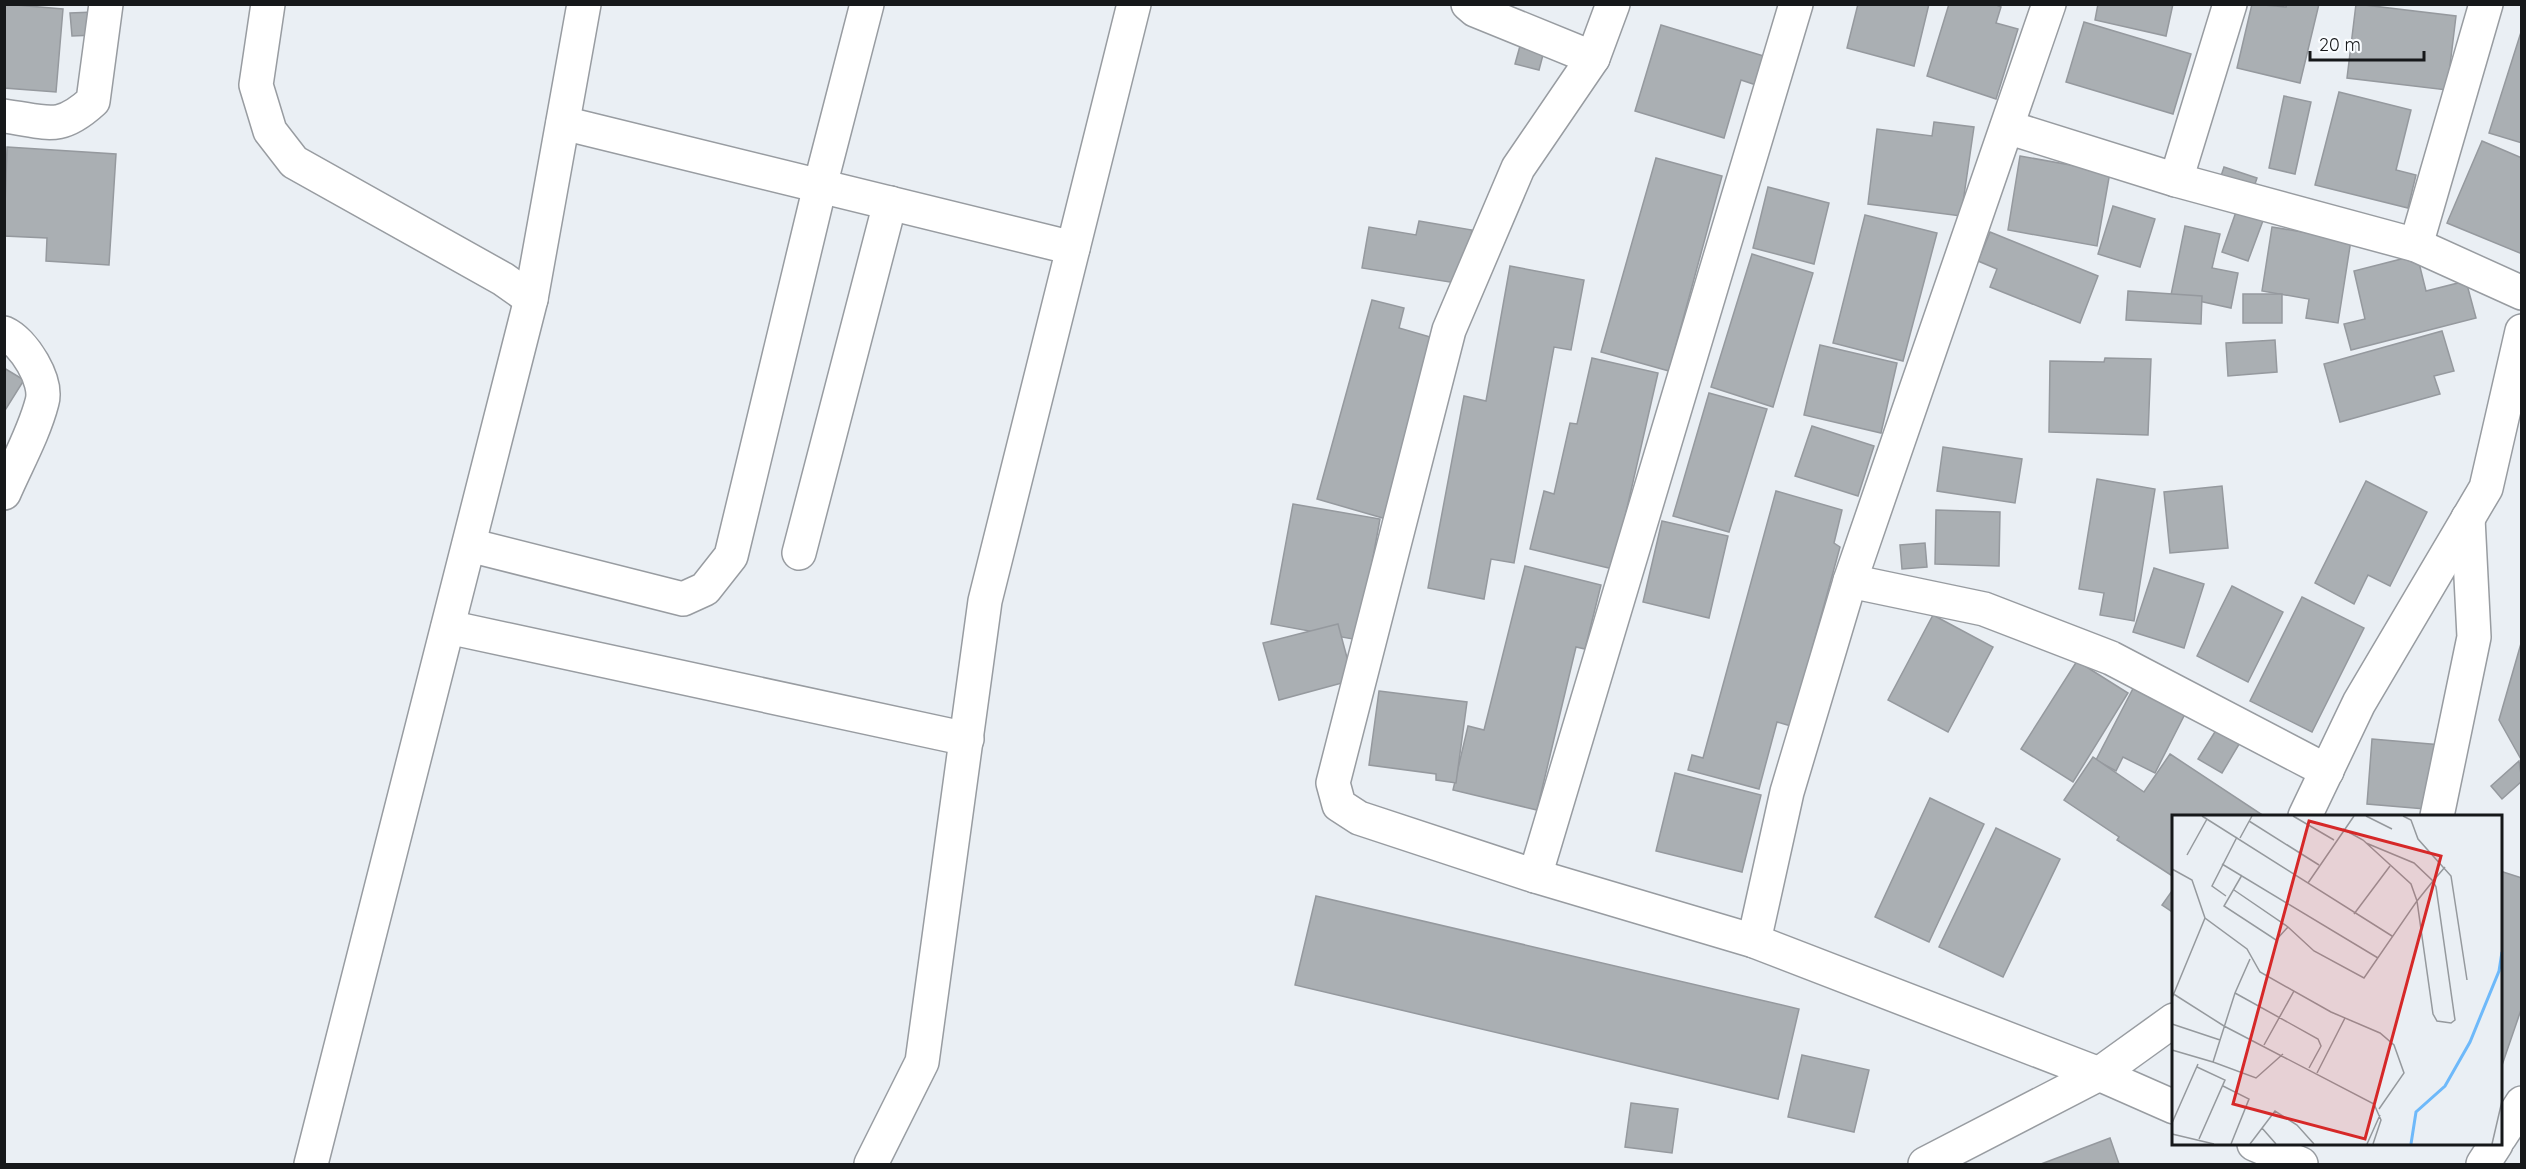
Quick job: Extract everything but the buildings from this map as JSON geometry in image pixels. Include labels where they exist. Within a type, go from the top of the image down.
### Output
[{"type":"street","points":[[4,116],[54,123],[73,118],[93,100],[106,4]]},
{"type":"street","points":[[268,4],[256,85],[270,130],[294,162],[503,279],[531,298]]},
{"type":"street","points":[[311,1164],[531,298],[584,4]]},
{"type":"street","points":[[469,545],[683,599],[705,589],[731,556],[820,186],[867,4]]},
{"type":"street","points":[[871,1164],[922,1062],[985,601],[1134,4]]},
{"type":"street","points":[[1468,4],[1475,10],[1593,58]]},
{"type":"street","points":[[1613,4],[1593,58],[1518,168],[1449,330],[1334,783],[1339,805],[1359,818],[1535,876],[1754,941],[2099,1074],[2172,1106]]},
{"type":"street","points":[[1535,876],[1796,4]]},
{"type":"street","points":[[1754,941],[1787,792],[1850,581],[2049,4]]},
{"type":"street","points":[[2176,180],[2230,4]]},
{"type":"street","points":[[2416,245],[2486,4]]},
{"type":"street","points":[[563,123],[1073,248]]},
{"type":"street","points":[[2007,127],[2176,180],[2416,245],[2522,293]]},
{"type":"street","points":[[799,553],[890,203]]},
{"type":"street","points":[[2305,815],[2359,703],[2486,488],[2522,331]]},
{"type":"street","points":[[4,333],[13,337],[34,362],[43,400],[4,493]]},
{"type":"street","points":[[2438,815],[2474,637],[2468,518]]},
{"type":"street","points":[[1850,581],[1984,609],[2101,654],[2327,771]]},
{"type":"street","points":[[448,627],[967,739]]},
{"type":"street","points":[[1925,1164],[2099,1074],[2172,1021]]},
{"type":"street","points":[[2502,1134],[2522,1103]]},
{"type":"street","points":[[2258,1145],[2300,1164],[2310,1145]]},
{"type":"street","points":[[2483,1164],[2495,1145]]}]
